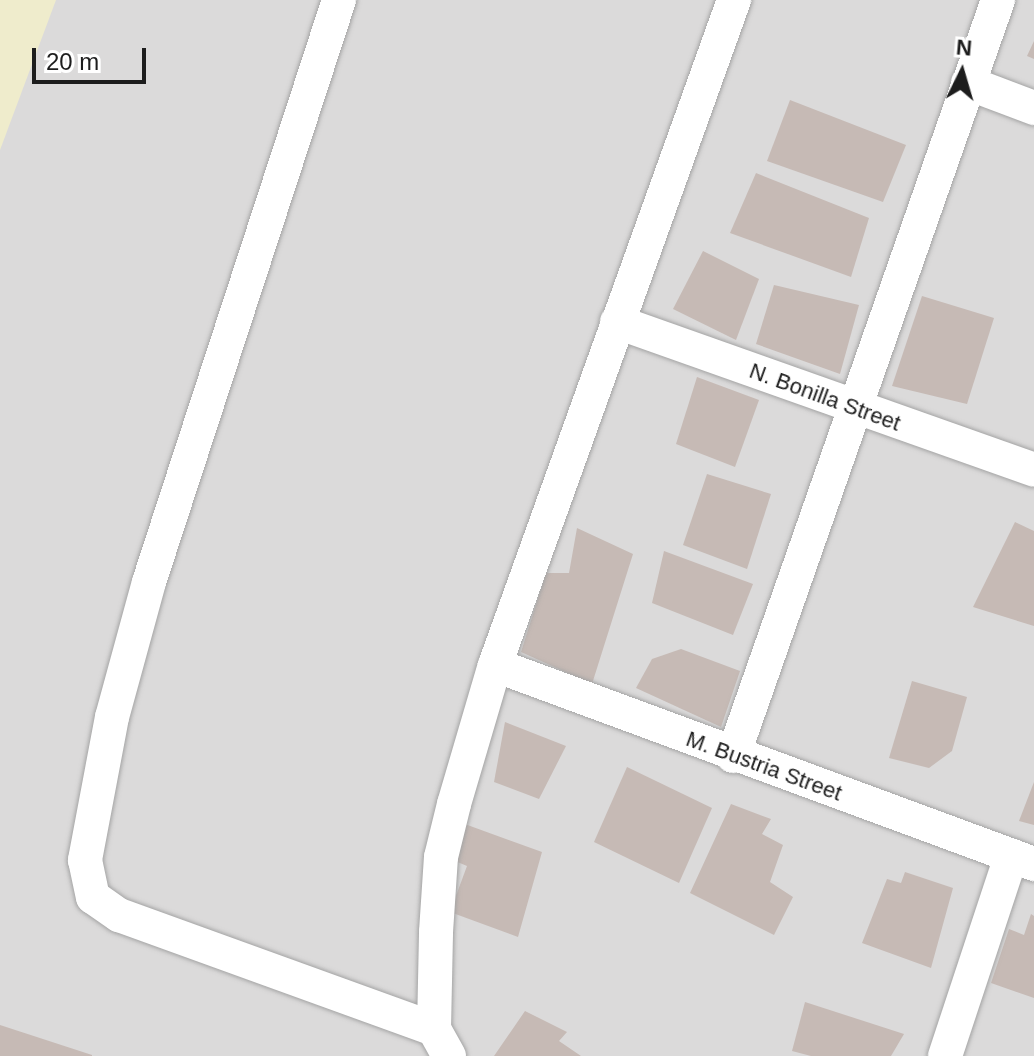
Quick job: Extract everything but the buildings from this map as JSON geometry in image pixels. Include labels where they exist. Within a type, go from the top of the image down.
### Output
[{"type":"street","points":[[339,0],[149,582],[112,717],[85,860],[93,897],[119,915],[442,1042],[441,857],[495,665],[734,0]]},
{"type":"street","points":[[733,756],[998,0]]},
{"type":"street","points":[[968,83],[1034,108]]},
{"type":"street","name":"N. Bonilla Street","points":[[617,322],[1034,470]]},
{"type":"street","name":"M. Bustria Street","points":[[495,665],[733,756],[1023,860]]},
{"type":"street","points":[[945,1056],[1023,860]]},
{"type":"shaded area","points":[[0,0],[1034,0],[1034,1056],[0,1056]]},
{"type":"shaded area","points":[[0,0],[56,0],[0,150]]}]
